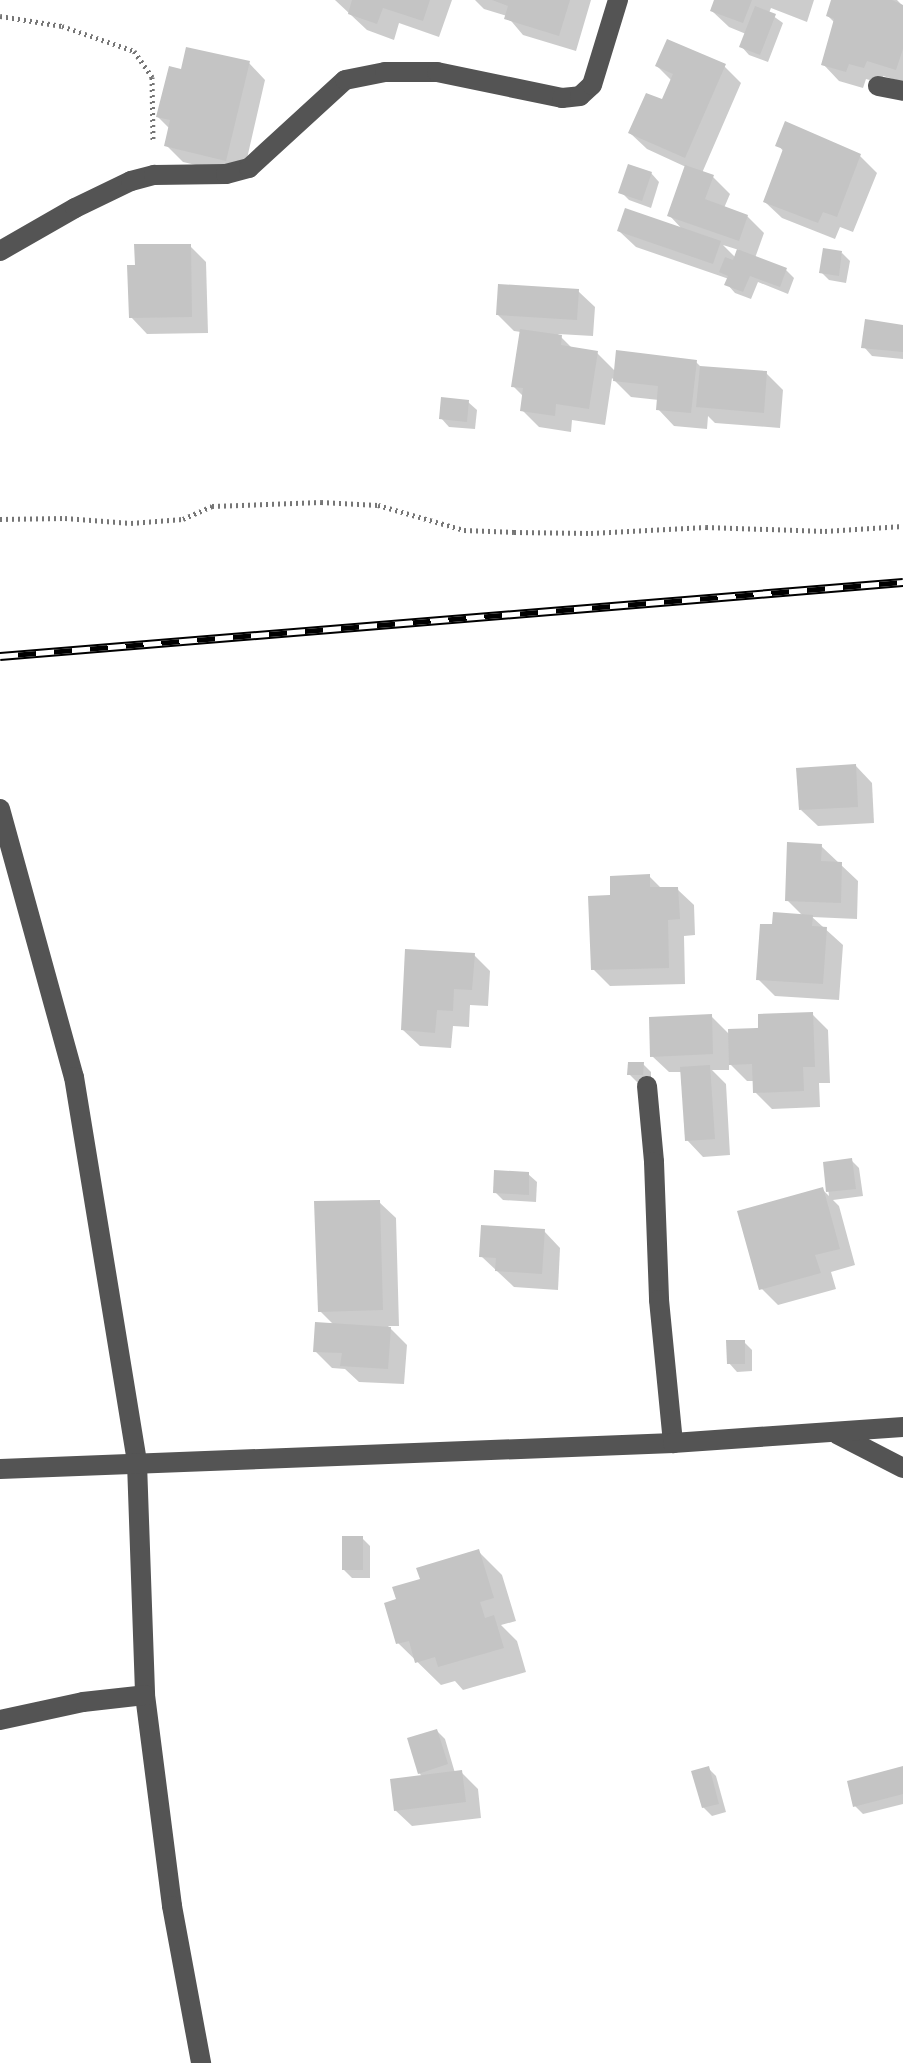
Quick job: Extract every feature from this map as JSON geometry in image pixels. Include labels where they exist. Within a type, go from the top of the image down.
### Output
[{"type":"street","points":[[0,251],[75,208],[131,181],[154,175],[226,174],[249,168],[345,80],[362,75],[437,72],[562,98],[580,96],[592,85],[618,0]]},
{"type":"street","points":[[878,86],[903,91]]},
{"type":"street","points":[[0,809],[74,1077],[137,1463],[145,1695],[172,1906],[201,2063]]},
{"type":"street","points":[[647,1086],[654,1162],[659,1300],[673,1443]]},
{"type":"street","points":[[0,1469],[673,1443],[837,1434],[903,1427]]},
{"type":"street","points":[[837,1434],[903,1468]]},
{"type":"street","points":[[0,1720],[83,1702],[145,1695]]},
{"type":"path","points":[[0,16],[62,26],[134,51],[152,77],[154,175]]},
{"type":"path","points":[[0,519],[65,518],[131,523],[183,519],[212,506],[321,502],[378,505],[464,530],[591,533],[706,527],[825,531],[903,526]]},
{"type":"building","points":[[352,0],[430,0],[423,21],[383,8],[377,24],[348,14]]},
{"type":"building","points":[[492,0],[570,0],[559,36],[504,19],[508,6]]},
{"type":"building","points":[[714,0],[752,0],[743,23],[710,11]]},
{"type":"building","points":[[831,0],[892,0],[903,5],[903,49],[896,70],[867,61],[864,68],[849,64],[846,72],[821,65],[834,19],[826,16]]},
{"type":"building","points":[[755,6],[776,14],[760,55],[739,47]]},
{"type":"building","points":[[667,39],[726,64],[685,158],[628,133],[646,93],[662,99],[673,74],[655,66]]},
{"type":"building","points":[[186,47],[250,61],[226,161],[164,146],[170,120],[156,117],[169,66],[181,69]]},
{"type":"building","points":[[785,121],[861,154],[837,217],[823,212],[818,223],[763,202],[783,149],[775,146]]},
{"type":"building","points":[[628,164],[652,172],[642,201],[618,193]]},
{"type":"building","points":[[685,165],[714,175],[705,199],[748,215],[739,241],[667,216]]},
{"type":"building","points":[[625,208],[721,241],[713,264],[617,231]]},
{"type":"building","points":[[134,244],[191,244],[192,317],[129,318],[127,265],[135,265]]},
{"type":"building","points":[[823,248],[842,251],[839,276],[819,273]]},
{"type":"building","points":[[737,249],[787,268],[780,287],[750,276],[743,292],[724,285],[728,276],[719,272],[725,257],[733,260]]},
{"type":"building","points":[[498,284],[579,289],[577,320],[496,315]]},
{"type":"building","points":[[865,319],[903,325],[903,352],[861,348]]},
{"type":"building","points":[[520,329],[562,335],[561,345],[598,351],[589,409],[556,404],[555,416],[520,411],[523,388],[511,387]]},
{"type":"building","points":[[616,350],[697,360],[691,413],[656,410],[658,386],[613,381]]},
{"type":"building","points":[[700,366],[767,371],[764,413],[696,407]]},
{"type":"building","points":[[441,397],[469,400],[467,422],[439,419]]},
{"type":"building","points":[[856,764],[858,807],[799,810],[796,768]]},
{"type":"building","points":[[787,842],[822,844],[821,861],[842,862],[841,903],[785,901]]},
{"type":"building","points":[[650,874],[650,887],[678,887],[680,919],[668,920],[669,968],[591,970],[588,896],[610,895],[610,876]]},
{"type":"building","points":[[773,912],[813,915],[812,926],[827,927],[823,984],[756,980],[760,924],[772,924]]},
{"type":"building","points":[[405,949],[475,953],[472,990],[454,989],[453,1011],[437,1010],[435,1033],[401,1030]]},
{"type":"building","points":[[813,1012],[815,1067],[803,1067],[804,1091],[753,1093],[752,1064],[729,1065],[728,1029],[758,1028],[758,1014]]},
{"type":"building","points":[[712,1014],[713,1054],[650,1057],[649,1017]]},
{"type":"building","points":[[628,1062],[644,1062],[643,1075],[627,1075]]},
{"type":"building","points":[[710,1065],[715,1139],[685,1141],[680,1067]]},
{"type":"building","points":[[852,1158],[856,1189],[826,1192],[823,1162]]},
{"type":"building","points":[[494,1170],[529,1172],[529,1195],[493,1193]]},
{"type":"building","points":[[823,1187],[840,1249],[815,1255],[821,1273],[759,1290],[737,1211]]},
{"type":"building","points":[[380,1200],[383,1310],[318,1312],[314,1201]]},
{"type":"building","points":[[481,1225],[545,1229],[542,1274],[495,1271],[496,1258],[479,1257]]},
{"type":"building","points":[[315,1322],[391,1327],[388,1369],[340,1366],[342,1353],[313,1352]]},
{"type":"building","points":[[726,1340],[745,1340],[745,1364],[727,1364]]},
{"type":"building","points":[[342,1536],[363,1536],[363,1570],[342,1570]]},
{"type":"building","points":[[479,1549],[494,1598],[480,1602],[485,1618],[494,1615],[504,1648],[438,1667],[435,1657],[415,1663],[409,1641],[396,1644],[384,1603],[396,1599],[392,1587],[420,1579],[416,1568]]},
{"type":"building","points":[[437,1729],[448,1764],[418,1774],[407,1738]]},
{"type":"building","points":[[709,1766],[719,1804],[702,1808],[691,1771]]},
{"type":"building","points":[[903,1766],[903,1794],[853,1807],[847,1781]]},
{"type":"building","points":[[462,1770],[466,1802],[394,1811],[390,1779]]},
{"type":"railway","points":[[0,656],[903,582]]}]
